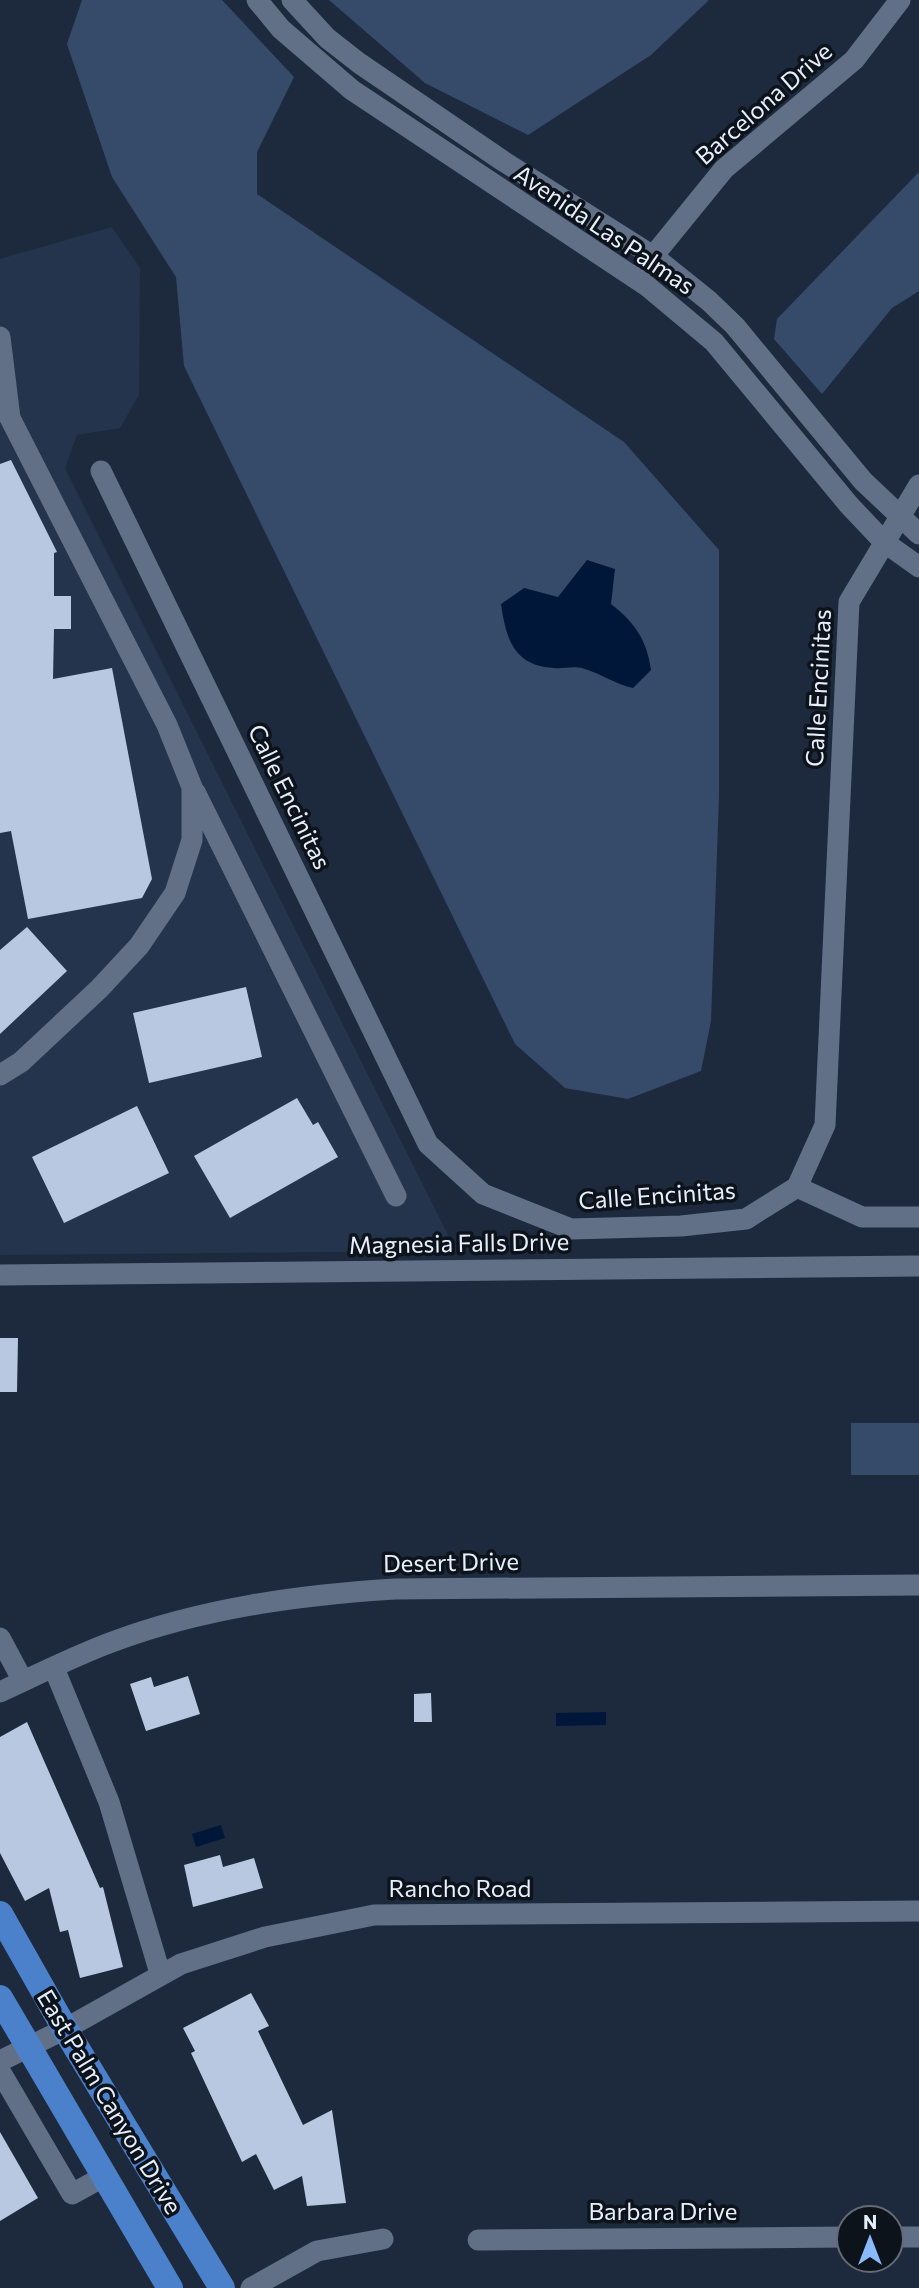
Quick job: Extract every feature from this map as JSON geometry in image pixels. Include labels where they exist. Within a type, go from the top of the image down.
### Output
[{"type":"main road","name":"East Palm Canyon Drive","points":[[0,1914],[65,2029],[222,2288]]},
{"type":"main road","name":"East Palm Canyon Drive","points":[[0,1998],[7,2027],[28,2047],[170,2288]]},
{"type":"street","name":"Avenida Las Palmas","points":[[257,0],[281,29],[352,90],[635,278],[714,342],[849,505],[884,542],[919,567]]},
{"type":"street","name":"Avenida Las Palmas","points":[[292,0],[327,38],[359,64],[503,161],[653,256],[709,300],[735,326],[863,481],[919,534]]},
{"type":"street","name":"Barcelona Drive","points":[[635,278],[724,169],[854,60],[900,0]]},
{"type":"street","points":[[0,337],[10,418],[167,725],[192,787],[396,1196]]},
{"type":"street","name":"Calle Encinitas","points":[[101,471],[428,1144],[483,1194],[571,1229],[681,1226],[746,1219],[797,1187],[825,1125],[849,602],[898,516],[919,485]]},
{"type":"street","points":[[0,1075],[20,1062],[99,989],[139,946],[154,925],[175,893],[192,840],[192,787]]},
{"type":"street","points":[[797,1187],[862,1217],[919,1217]]},
{"type":"street","name":"Magnesia Falls Drive","points":[[0,1275],[919,1266]]},
{"type":"street","name":"Desert Drive","points":[[0,1692],[114,1641],[199,1617],[315,1594],[395,1589],[919,1585]]},
{"type":"street","points":[[0,1638],[23,1681]]},
{"type":"street","points":[[54,1668],[109,1802],[160,1973]]},
{"type":"street","name":"Rancho Road","points":[[0,2061],[65,2029],[160,1973],[265,1937],[374,1916],[919,1911]]},
{"type":"street","points":[[0,2071],[72,2194],[103,2177]]},
{"type":"street","name":"Barbara Drive","points":[[478,2240],[835,2237]]},
{"type":"street","points":[[251,2288],[317,2251],[383,2239]]},
{"type":"shaded area","points":[[82,0],[222,0],[294,77],[257,152],[257,194],[624,442],[719,550],[719,796],[711,1021],[701,1071],[628,1099],[565,1088],[515,1044],[184,366],[176,277],[112,177],[67,44]]},
{"type":"shaded area","points":[[329,0],[709,0],[651,55],[528,135],[425,83]]},
{"type":"shaded area","points":[[919,172],[919,291],[892,308],[822,394],[774,339],[777,319]]},
{"type":"shaded area","points":[[112,227],[140,268],[139,395],[120,428],[77,435],[65,468],[456,1251],[0,1255],[0,259]]},
{"type":"shaded area","points":[[587,560],[615,569],[611,604],[627,618],[643,641],[651,670],[633,688],[582,668],[540,666],[521,656],[509,639],[501,604],[524,588],[558,597]]},
{"type":"shaded area","points":[[851,1423],[919,1423],[919,1475],[851,1475]]},
{"type":"shaded area","points":[[606,1712],[606,1725],[556,1726],[556,1713]]},
{"type":"shaded area","points":[[221,1825],[225,1838],[196,1847],[192,1834]]},
{"type":"building","points":[[11,460],[57,552],[54,553],[54,596],[71,596],[71,629],[54,629],[53,679],[112,668],[152,879],[142,898],[28,919],[11,831],[0,833],[0,464]]},
{"type":"building","points":[[27,927],[67,971],[0,1034],[0,950]]},
{"type":"building","points":[[246,987],[262,1057],[149,1083],[133,1013]]},
{"type":"building","points":[[297,1098],[313,1125],[318,1122],[338,1157],[230,1218],[194,1156]]},
{"type":"building","points":[[137,1106],[169,1173],[64,1223],[32,1157]]},
{"type":"building","points":[[0,1338],[18,1338],[17,1392],[0,1392]]},
{"type":"building","points":[[188,1676],[200,1714],[146,1731],[130,1684],[151,1677],[154,1687]]},
{"type":"building","points":[[431,1693],[432,1722],[414,1722],[414,1694]]},
{"type":"building","points":[[27,1722],[100,1888],[103,1887],[123,1967],[80,1978],[68,1930],[60,1932],[49,1888],[25,1901],[0,1853],[0,1737]]},
{"type":"building","points":[[220,1855],[223,1867],[254,1858],[263,1888],[193,1907],[184,1865]]},
{"type":"building","points":[[251,1993],[269,2026],[258,2031],[303,2125],[332,2110],[346,2203],[307,2206],[302,2176],[274,2190],[256,2154],[242,2162],[191,2053],[195,2051],[183,2028]]},
{"type":"building","points":[[0,2132],[38,2198],[0,2221]]}]
